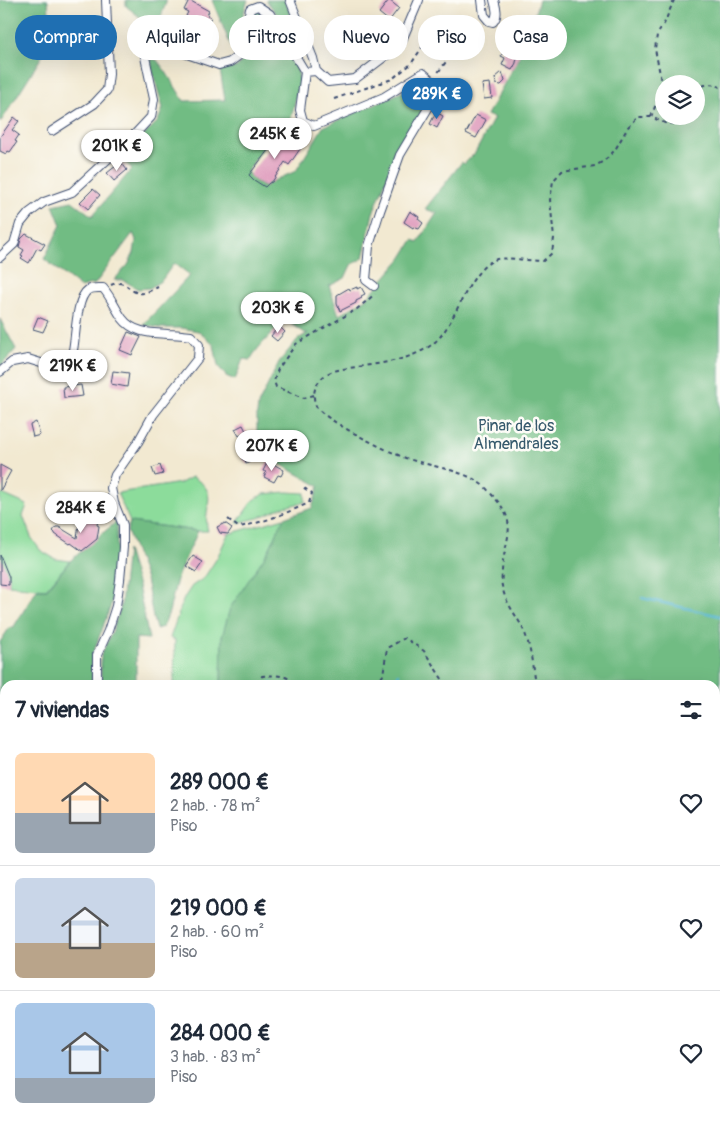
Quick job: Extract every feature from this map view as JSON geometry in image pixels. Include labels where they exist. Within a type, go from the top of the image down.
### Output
[{"type":"street","points":[[52,131],[94,104],[108,90],[106,0]]},
{"type":"street","points":[[290,0],[313,58],[316,71],[328,82],[355,79],[400,45],[420,0]]},
{"type":"street","points":[[482,0],[484,15],[489,21],[493,22],[496,18],[497,9],[494,0]]},
{"type":"street","points":[[0,257],[14,244],[20,224],[29,213],[44,202],[72,192],[151,117],[154,99],[145,57],[150,43],[161,38],[181,52],[219,65],[230,62],[241,54],[250,9],[258,6],[270,14],[305,72],[300,110],[303,121],[314,126],[384,97],[423,73],[430,79],[432,85],[430,105],[400,155],[369,246],[366,280],[374,286]]},
{"type":"street","points":[[305,72],[316,71]]},
{"type":"street","points":[[0,372],[12,362],[28,359],[57,368],[67,364],[73,352],[81,300],[87,290],[96,288],[103,288],[109,294],[123,320],[133,328],[148,333],[191,336],[199,345],[198,358],[153,415],[138,442],[115,475],[111,488],[114,503],[123,525],[123,547],[116,606],[108,631],[96,655],[97,680]]},
{"type":"path","points":[[651,117],[661,91],[655,49],[657,35],[674,0]]},
{"type":"path","points":[[334,99],[392,79],[411,64],[433,30],[447,32],[456,42],[449,58],[437,74],[430,79]]},
{"type":"path","points":[[705,84],[720,86]]},
{"type":"path","points":[[534,680],[529,646],[520,623],[508,606],[502,585],[502,564],[510,527],[508,517],[502,505],[482,484],[467,476],[404,458],[384,450],[330,419],[316,407],[315,388],[320,379],[332,371],[388,362],[412,355],[432,344],[446,328],[468,288],[482,269],[491,262],[500,258],[542,261],[552,253],[554,238],[550,200],[552,181],[562,171],[595,166],[604,161],[616,150],[628,127],[638,117],[655,119]]},
{"type":"path","points":[[103,288],[117,282],[125,284],[133,292],[144,293],[158,287]]},
{"type":"path","points":[[314,395],[304,398],[276,387],[274,381],[278,369],[296,344],[358,309],[382,288],[379,284],[374,286]]},
{"type":"path","points":[[228,519],[238,526],[254,524],[280,516],[309,503],[312,493],[301,486]]},
{"type":"path","points":[[380,680],[383,675],[387,648],[405,638],[424,651],[443,680]]},
{"type":"path","points":[[261,680],[262,676],[281,675],[292,680]]},
{"type":"green space","points":[[0,0],[48,0],[49,15],[15,15],[15,60],[40,60],[0,123]]},
{"type":"green space","points":[[126,0],[167,0],[162,15],[137,15],[126,6]]},
{"type":"green space","points":[[212,0],[248,0],[244,15],[229,15],[229,41]]},
{"type":"green space","points":[[266,0],[285,0],[291,15],[277,15]]},
{"type":"green space","name":"Pinar de los Almendrales","points":[[539,0],[720,0],[720,680],[221,680],[222,637],[230,608],[269,550],[284,518],[312,508],[319,486],[257,451],[258,405],[279,362],[298,339],[308,333],[305,333],[289,322],[291,317],[288,315],[258,348],[250,360],[243,359],[235,380],[226,376],[218,366],[214,345],[198,331],[143,325],[190,275],[174,263],[162,280],[150,288],[138,289],[123,280],[114,280],[128,265],[134,253],[136,240],[133,233],[95,284],[81,288],[44,259],[61,225],[53,205],[72,201],[92,216],[132,169],[121,158],[158,121],[163,108],[151,60],[157,60],[184,101],[225,100],[220,70],[237,67],[243,60],[295,60],[300,82],[290,122],[283,118],[247,172],[254,180],[265,187],[269,183],[296,171],[323,127],[404,91],[418,81],[426,81],[429,88],[426,105],[387,178],[373,213],[363,258],[351,265],[345,278],[329,286],[339,315],[365,300],[401,259],[413,240],[418,242],[437,213],[425,209],[462,162],[464,164],[475,153],[494,118],[487,115],[517,60],[567,60],[567,15],[534,15]]},
{"type":"green space","name":"Pinar de los Almendrales","points":[[254,11],[259,11],[264,15],[253,15]]},
{"type":"green space","points":[[0,319],[16,349],[0,367]]},
{"type":"green space","points":[[192,477],[201,483],[208,495],[208,531],[130,522],[117,493],[181,483]]},
{"type":"green space","points":[[0,493],[27,505],[23,516],[31,537],[40,550],[55,559],[70,561],[46,589],[9,585],[9,577],[0,557]]},
{"type":"green space","points":[[305,493],[305,502],[280,508],[258,518],[237,523],[253,500],[264,494]]},
{"type":"green space","points":[[284,518],[269,550],[244,588],[222,637],[221,680],[174,680],[175,640],[170,638],[184,598],[192,586],[204,578],[217,558],[228,534]]},
{"type":"green space","points":[[117,521],[115,588],[110,608],[92,656],[92,680],[0,680],[0,642],[10,627],[13,628],[37,589],[47,589],[70,561]]},
{"type":"green space","points":[[130,522],[198,531],[178,575],[169,612],[163,627],[156,629],[146,579],[127,531]]},
{"type":"green space","points":[[127,550],[138,586],[149,639],[136,638],[136,680],[101,680],[101,655],[121,606]]},
{"type":"building","points":[[189,0],[209,11],[207,15],[186,15],[188,12],[184,10]]},
{"type":"building","points":[[389,0],[399,8],[394,15],[382,15],[379,13]]},
{"type":"building","points":[[504,60],[517,60],[512,70],[502,65]]},
{"type":"building","points":[[502,72],[505,81],[501,85],[496,84],[495,78]]},
{"type":"building","points":[[490,83],[492,98],[484,99],[482,84]]},
{"type":"building","points":[[436,112],[443,116],[437,128],[430,124]]},
{"type":"building","points":[[476,115],[486,120],[476,138],[466,133]]},
{"type":"building","points":[[14,117],[19,121],[12,130],[19,135],[15,141],[17,142],[10,152],[8,151],[6,154],[0,151],[0,137]]},
{"type":"building","points":[[282,132],[302,146],[289,165],[285,162],[272,182],[265,187],[249,175]]},
{"type":"building","points":[[121,162],[127,170],[114,181],[107,173]]},
{"type":"building","points":[[93,189],[100,195],[88,209],[80,202]]},
{"type":"building","points":[[410,211],[419,217],[418,219],[423,223],[419,229],[413,228],[404,222]]},
{"type":"building","points":[[26,234],[45,244],[41,250],[37,248],[29,263],[21,258],[24,250],[19,247],[21,239]]},
{"type":"building","points":[[357,287],[357,289],[361,287],[365,294],[356,303],[340,311],[337,304],[337,295],[349,288],[350,290]]},
{"type":"building","points":[[38,317],[48,321],[43,332],[33,329]]},
{"type":"building","points":[[279,326],[285,332],[277,341],[271,336]]},
{"type":"building","points":[[128,332],[141,337],[132,355],[120,350]]},
{"type":"building","points":[[113,371],[129,373],[127,387],[111,384]]},
{"type":"building","points":[[81,385],[83,396],[64,398],[63,387]]},
{"type":"building","points":[[36,422],[40,435],[33,437],[30,425]]},
{"type":"building","points":[[243,425],[247,433],[239,436],[235,429]]},
{"type":"building","points":[[245,449],[253,454],[255,459],[246,464],[245,460],[242,459]]},
{"type":"building","points":[[268,461],[284,470],[281,476],[278,475],[274,482],[264,477],[266,472],[263,471]]},
{"type":"building","points":[[0,465],[11,471],[0,491]]},
{"type":"building","points":[[160,465],[163,474],[155,476],[152,468]]},
{"type":"building","points":[[80,517],[98,520],[97,525],[99,526],[97,539],[82,551],[53,531],[56,527],[59,527],[77,538]]},
{"type":"building","points":[[225,523],[232,528],[228,534],[220,533],[217,527]]},
{"type":"building","points":[[0,555],[9,577],[9,585],[0,584]]},
{"type":"building","points":[[193,556],[203,562],[196,572],[186,566]]},
{"type":"waterway","points":[[642,598],[720,616]]},
{"type":"waterway","points":[[396,680],[399,674]]}]
